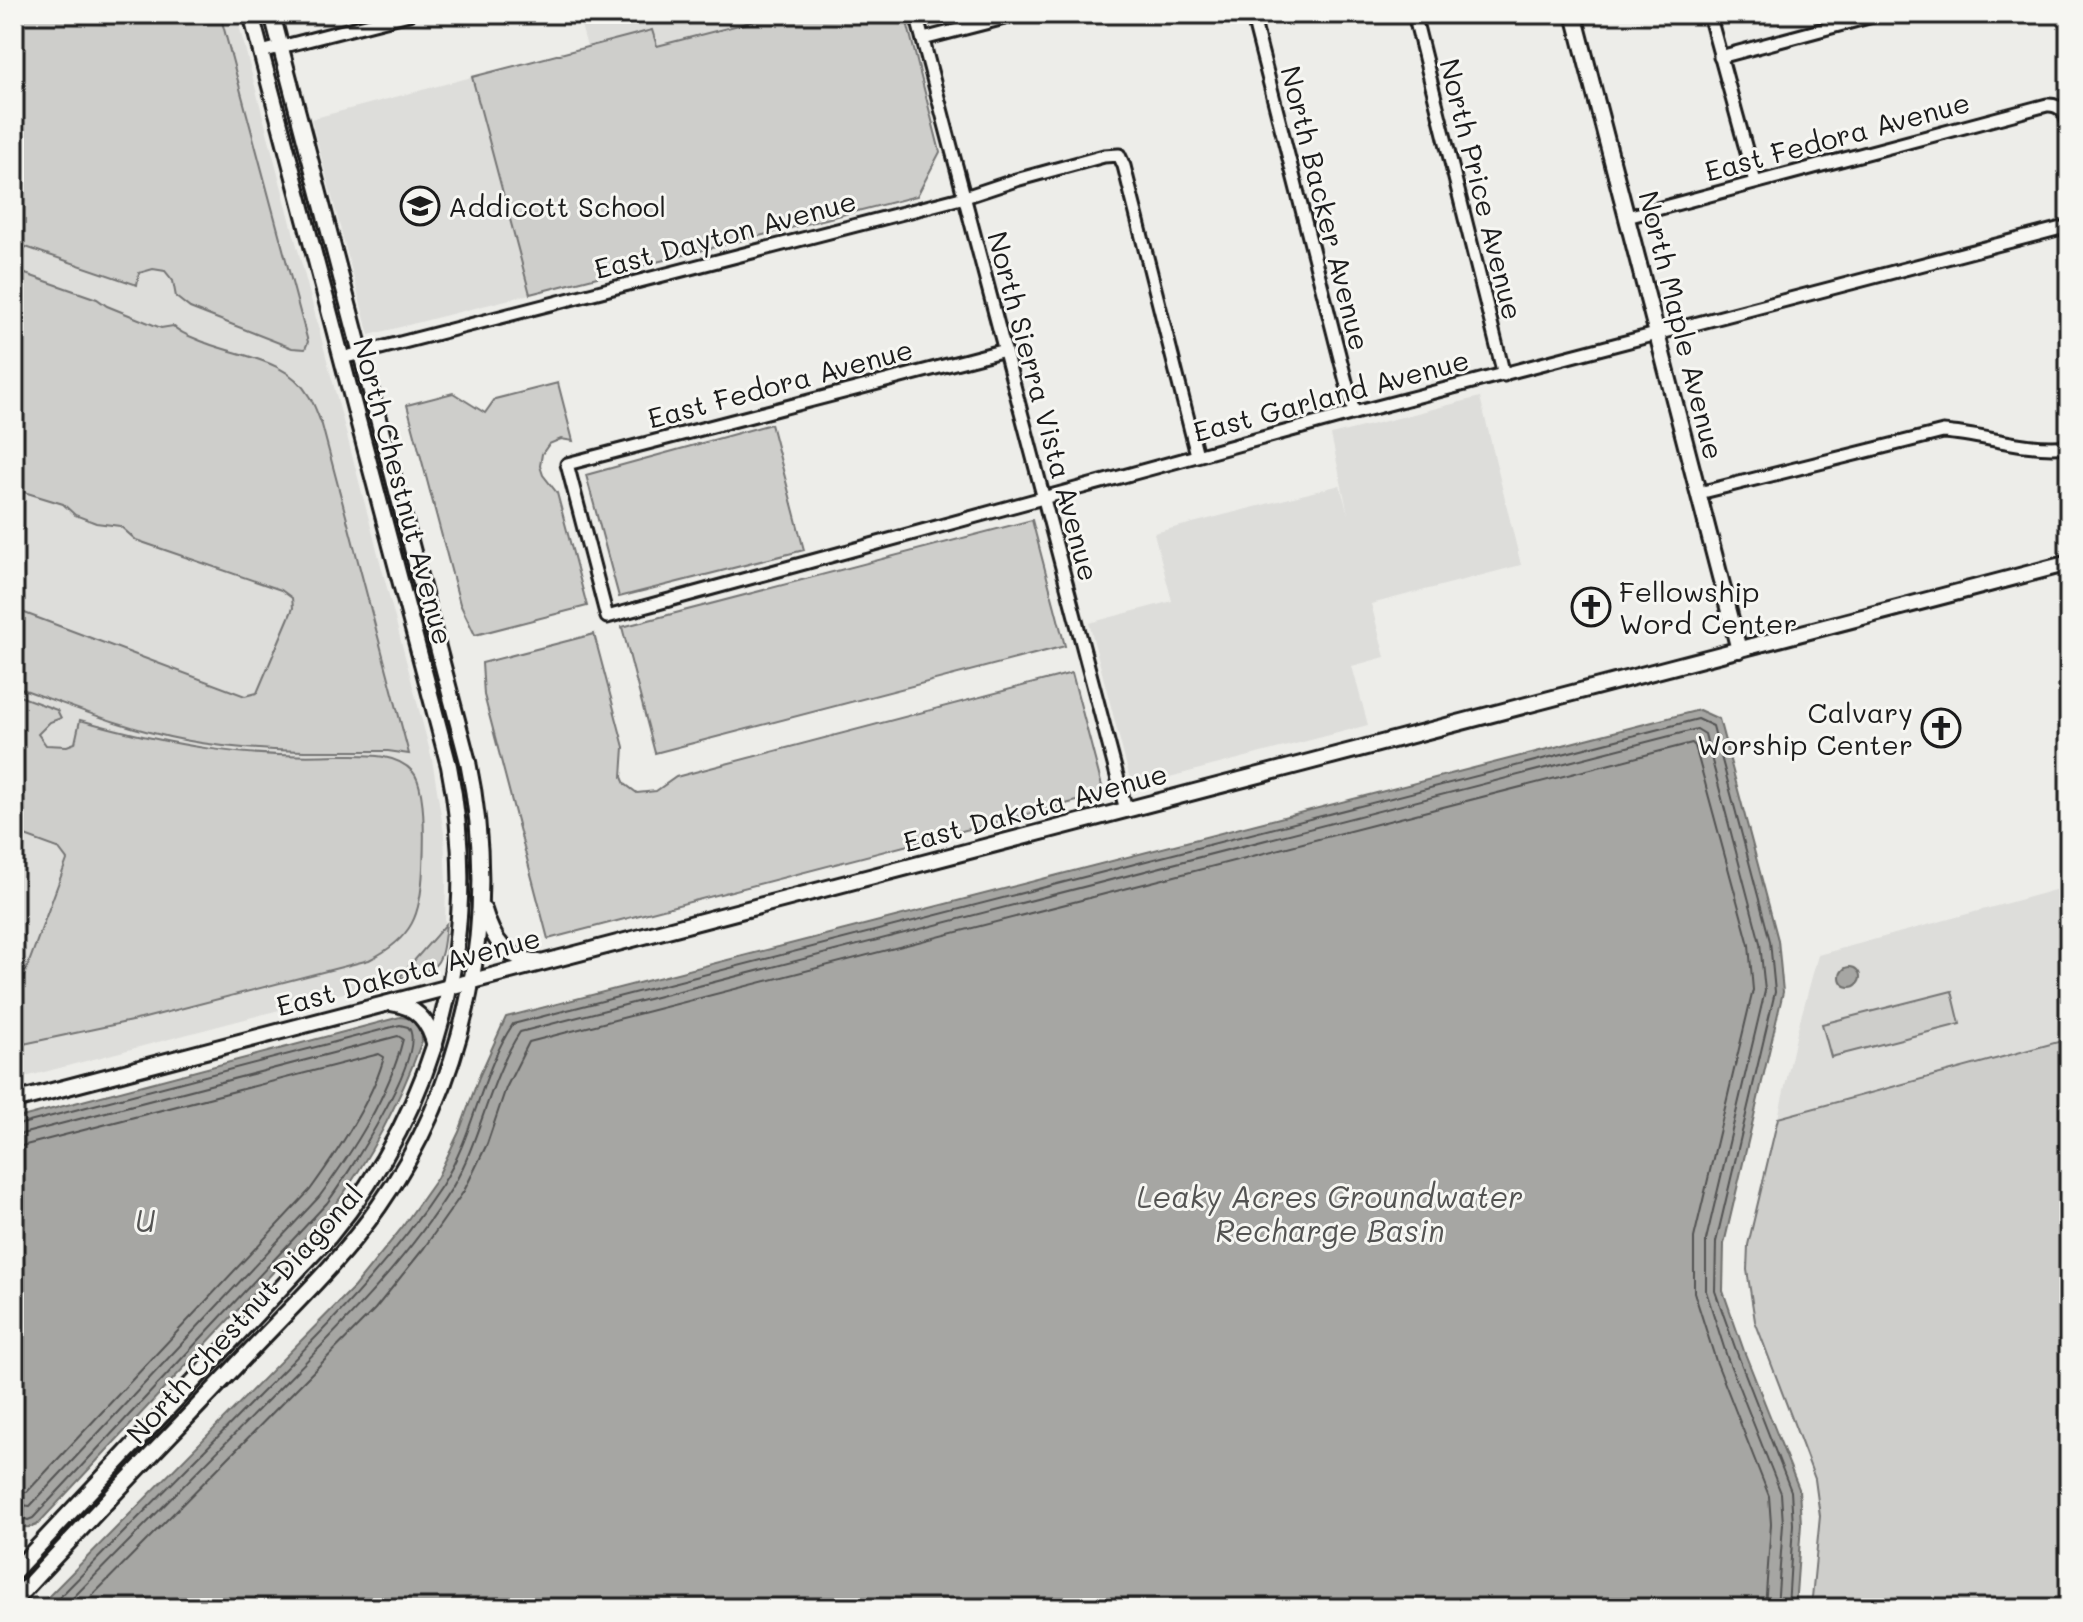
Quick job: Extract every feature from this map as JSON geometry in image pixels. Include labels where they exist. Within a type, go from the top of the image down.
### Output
[{"type":"main road","name":"North Chestnut Avenue","points":[[251,14],[449,766],[459,828],[461,915],[451,986]]},
{"type":"main road","name":"North Chestnut Avenue","points":[[272,14],[474,794],[481,900],[472,981]]},
{"type":"main road","name":"North Maple Avenue","points":[[1574,14],[1739,650]]},
{"type":"main road","name":"East Dakota Avenue","points":[[14,1101],[2069,563]]},
{"type":"main road","points":[[423,665],[441,661]]},
{"type":"main road","points":[[481,900],[492,935],[502,949],[510,955],[543,962]]},
{"type":"main road","name":"North Chestnut Diagonal","points":[[18,1601],[318,1279],[379,1206],[403,1168],[436,1100],[458,1038],[472,981]]},
{"type":"main road","name":"North Chestnut Diagonal","points":[[14,1572],[344,1219],[396,1140],[418,1093],[435,1048],[451,986]]},
{"type":"main road","points":[[387,1003],[407,1006],[419,1014],[431,1030],[435,1048]]},
{"type":"street","points":[[261,52],[409,14]]},
{"type":"street","name":"North Sierra Vista Avenue","points":[[916,14],[1126,810]]},
{"type":"street","points":[[923,39],[1020,14]]},
{"type":"street","name":"North Backer Avenue","points":[[1252,14],[1354,413]]},
{"type":"street","name":"North Price Avenue","points":[[1414,14],[1504,375]]},
{"type":"street","points":[[1709,14],[1755,182]]},
{"type":"street","points":[[1720,57],[1880,14]]},
{"type":"street","name":"East Fedora Avenue","points":[[1627,217],[2047,105],[2063,111],[2069,127]]},
{"type":"street","name":"East Dayton Avenue","points":[[342,358],[1119,155],[1197,455]]},
{"type":"street","name":"East Garland Avenue","points":[[607,617],[1354,413],[2069,226]]},
{"type":"street","name":"East Fedora Avenue","points":[[607,617],[567,464],[1005,350]]},
{"type":"street","points":[[1699,493],[1943,432],[1980,435],[2034,448],[2069,446]]},
{"type":"shaded area","points":[[14,14],[236,14],[432,759],[444,833],[446,885],[445,923],[397,979],[14,1080]]},
{"type":"shaded area","points":[[14,14],[220,14],[308,342],[305,349],[292,348],[190,308],[176,297],[173,281],[165,271],[153,269],[139,273],[137,285],[14,243]]},
{"type":"shaded area","points":[[578,14],[782,14],[657,46],[652,30],[587,47]]},
{"type":"shaded area","points":[[782,14],[905,14],[940,152],[917,196],[530,294],[472,77],[652,30],[657,46]]},
{"type":"shaded area","name":"Addicott School","points":[[472,77],[530,294],[369,335],[311,119]]},
{"type":"shaded area","points":[[14,270],[97,299],[161,328],[173,326],[206,343],[263,361],[289,374],[300,384],[311,399],[322,425],[409,754],[260,749],[184,740],[119,723],[14,686],[14,609],[245,696],[257,693],[293,608],[292,598],[281,590],[136,540],[120,526],[96,523],[75,515],[63,504],[14,489]]},
{"type":"shaded area","points":[[558,383],[573,441],[561,439],[549,444],[542,454],[540,466],[557,493],[587,606],[475,635],[460,604],[407,405],[453,393],[485,413],[495,399]]},
{"type":"shaded area","points":[[1480,397],[1521,565],[1371,604],[1385,657],[1352,666],[1368,725],[1139,785],[1130,779],[1089,623],[1172,601],[1154,533],[1340,485],[1348,514],[1331,435]]},
{"type":"shaded area","points":[[771,424],[804,550],[619,597],[586,475]]},
{"type":"shaded area","points":[[1032,520],[1065,646],[655,753],[622,627]]},
{"type":"shaded area","points":[[594,634],[624,747],[622,777],[625,784],[637,793],[656,791],[676,777],[1072,673],[1104,794],[548,939],[484,695],[482,663]]},
{"type":"shaded area","points":[[14,694],[57,710],[61,718],[50,722],[38,734],[46,745],[67,746],[75,743],[80,720],[145,737],[207,748],[270,755],[368,755],[388,758],[406,766],[417,780],[423,818],[422,885],[412,923],[396,943],[369,960],[141,1019],[14,1046],[14,1003],[67,860],[58,848],[14,832]]},
{"type":"shaded area","points":[[2069,886],[2069,1039],[1778,1118],[1818,955]]},
{"type":"shaded area","points":[[446,924],[440,958],[436,964],[423,972],[398,979]]},
{"type":"shaded area","points":[[1952,991],[1960,1024],[1831,1057],[1822,1024]]},
{"type":"shaded area","points":[[2069,1039],[2069,1608],[1811,1608],[1820,1516],[1815,1479],[1755,1321],[1747,1270],[1748,1245],[1778,1118]]},
{"type":"water","name":"Leaky Acres Groundwater Recharge Basin","points":[[1699,710],[1719,719],[1778,940],[1783,992],[1724,1244],[1723,1291],[1799,1489],[1801,1524],[1795,1608],[45,1608],[43,1602],[354,1287],[401,1229],[437,1178],[506,1017]]},
{"type":"water","points":[[1850,967],[1857,970],[1860,977],[1857,984],[1850,987],[1843,984],[1840,977],[1843,970]]},
{"type":"water","name":"U","points":[[400,1017],[413,1019],[421,1028],[422,1041],[384,1128],[333,1208],[37,1525],[20,1525],[14,1515],[14,1119]]},
{"type":"place","name":"Addicott School","points":[[420,206]]},
{"type":"place","name":"Fellowship Word Center","points":[[1591,607]]},
{"type":"place","name":"Calvary Worship Center","points":[[1941,728]]}]
